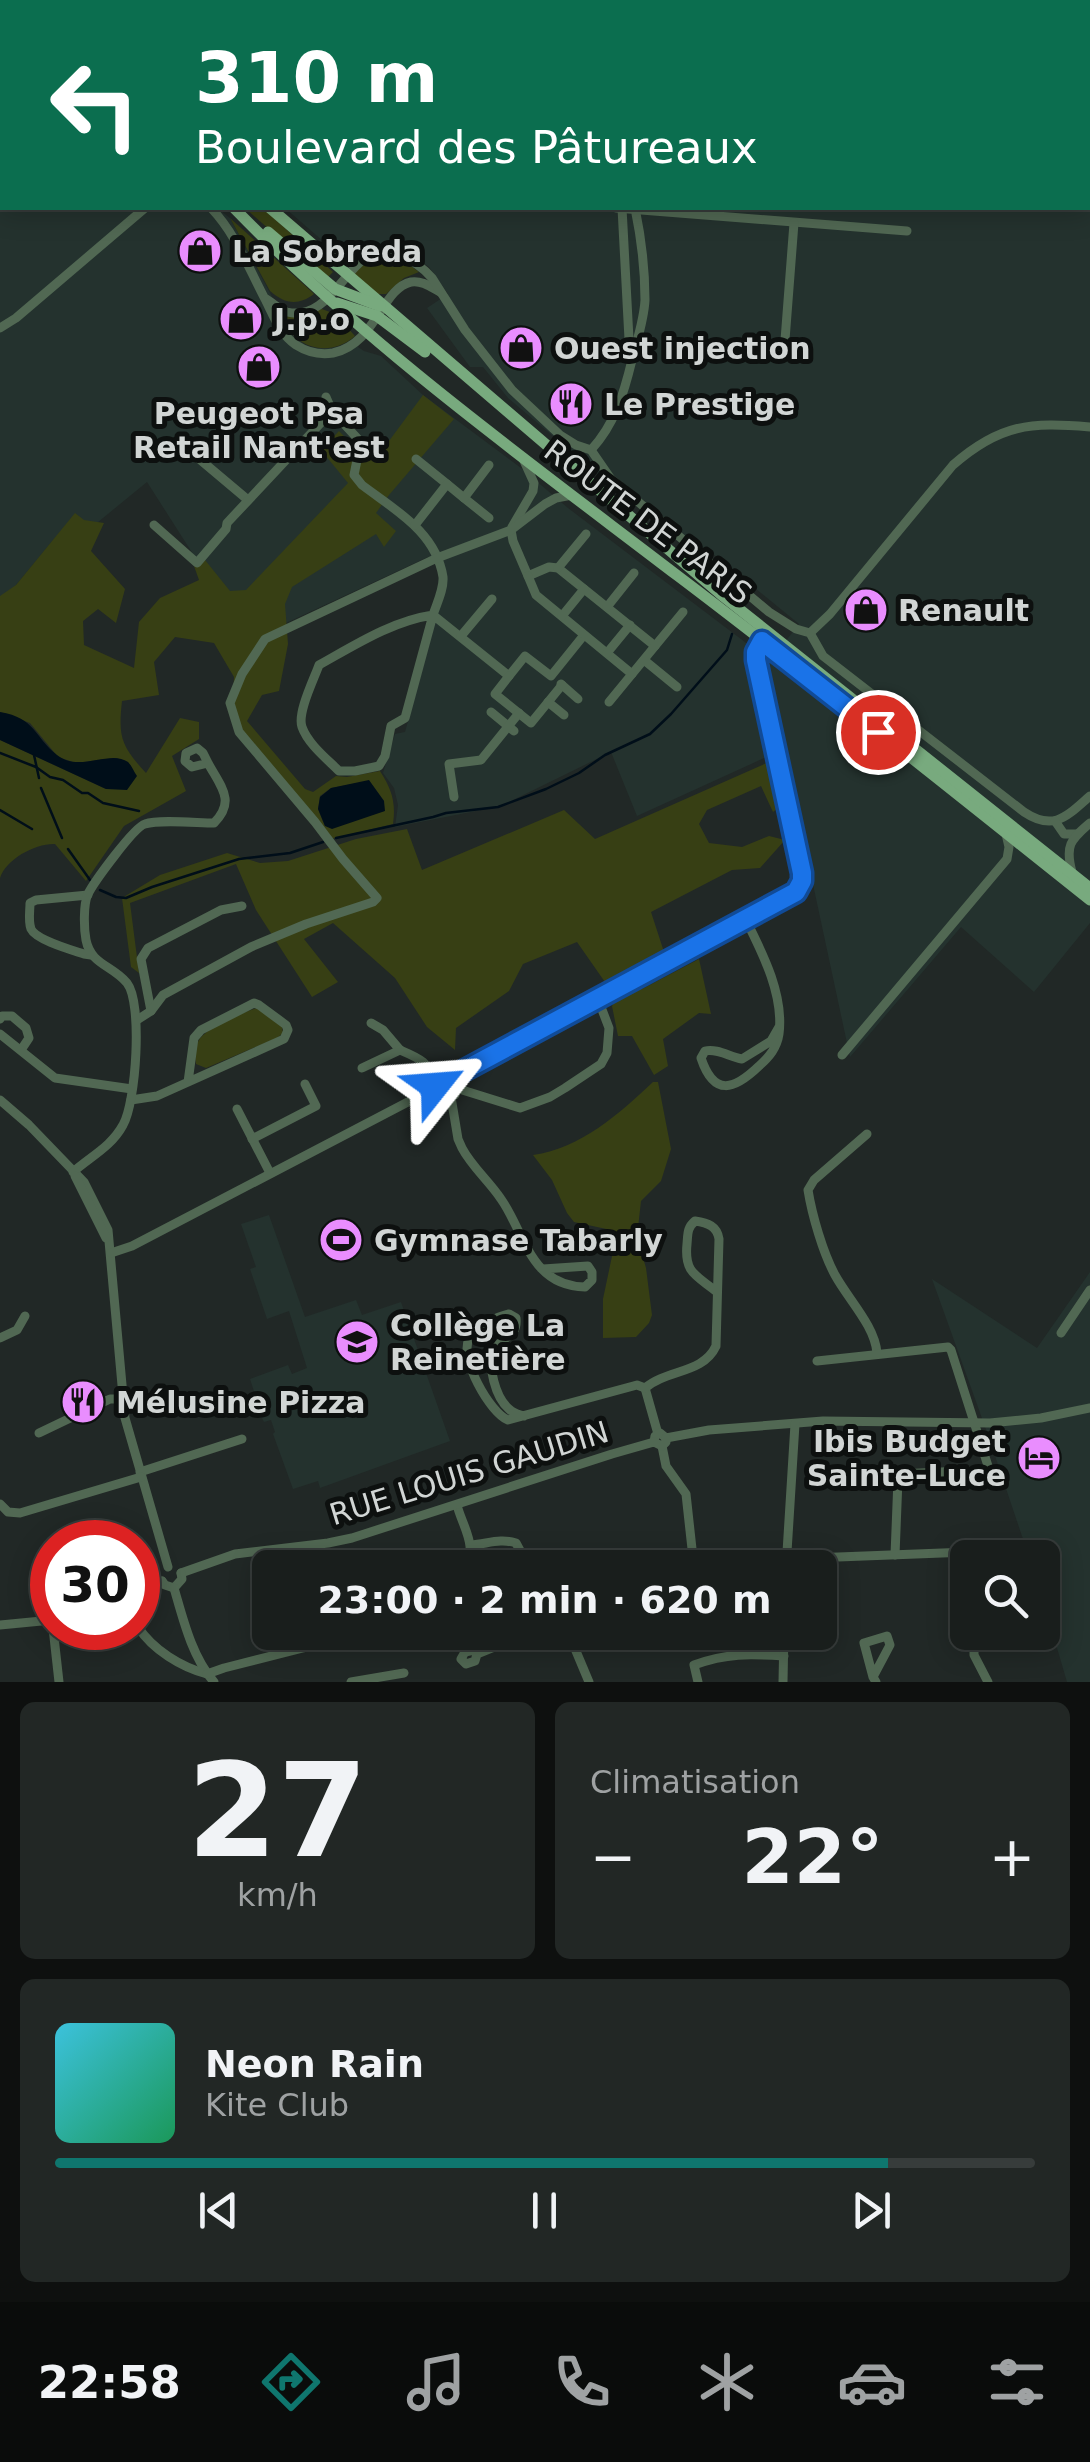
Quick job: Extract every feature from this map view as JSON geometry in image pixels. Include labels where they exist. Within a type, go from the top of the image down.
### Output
[{"type":"main road","name":"ROUTE DE PARIS","points":[[236,210],[332,294],[366,333],[427,384],[1090,900]]},
{"type":"main road","name":"ROUTE DE PARIS","points":[[272,210],[347,275],[381,312],[439,354],[736,608],[1090,888]]},
{"type":"main road","points":[[332,294],[381,312]]},
{"type":"street","points":[[0,328],[143,210]]},
{"type":"street","points":[[213,210],[226,224],[283,333],[304,350],[327,354],[352,346],[399,289],[411,282],[424,283],[440,292]]},
{"type":"street","points":[[620,210],[632,358]]},
{"type":"street","points":[[592,450],[620,405],[645,302],[635,210]]},
{"type":"street","points":[[656,210],[907,230]]},
{"type":"street","points":[[784,340],[794,223]]},
{"type":"street","points":[[316,249],[324,247],[346,255],[385,253],[422,267],[489,364],[560,435],[592,450],[611,479],[769,612],[810,634],[823,656],[1024,812],[1037,821],[1055,821],[1090,796]]},
{"type":"street","points":[[264,297],[285,312],[308,310],[332,294],[356,264],[368,256]]},
{"type":"street","points":[[326,397],[332,411],[358,439],[354,474],[362,485],[427,536],[444,580],[433,615],[405,718],[391,726],[380,766],[339,771],[301,726],[319,665],[414,618],[433,615],[509,676]]},
{"type":"street","points":[[154,525],[198,563],[260,486],[270,480],[332,411]]},
{"type":"street","points":[[810,634],[953,465],[975,446],[1006,431],[1028,426],[1090,427]]},
{"type":"street","points":[[191,452],[248,500]]},
{"type":"street","points":[[523,458],[534,483],[533,492],[511,530],[536,595],[632,674]]},
{"type":"street","points":[[416,459],[489,518]]},
{"type":"street","points":[[464,498],[489,465]]},
{"type":"street","points":[[414,524],[447,484]]},
{"type":"street","points":[[136,1020],[151,1011],[163,996],[251,947],[377,898],[240,732],[230,703],[242,674],[265,638],[436,558],[511,530],[545,504],[572,495]]},
{"type":"street","points":[[558,568],[586,534]]},
{"type":"street","points":[[528,576],[549,567],[558,568],[655,646]]},
{"type":"street","points":[[606,607],[634,573]]},
{"type":"street","points":[[562,616],[584,589]]},
{"type":"street","points":[[461,636],[492,599]]},
{"type":"street","points":[[609,702],[683,612]]},
{"type":"street","points":[[607,652],[630,625]]},
{"type":"street","points":[[551,676],[584,635]]},
{"type":"street","points":[[111,1253],[132,1246],[796,892],[802,873],[756,660],[762,641]]},
{"type":"street","points":[[562,685],[532,723],[495,694],[525,656],[551,676],[562,685],[578,699]]},
{"type":"street","points":[[644,660],[678,687]]},
{"type":"street","points":[[548,702],[564,715]]},
{"type":"street","points":[[491,712],[511,729]]},
{"type":"street","points":[[454,797],[449,764],[481,760],[511,729],[519,713]]},
{"type":"street","points":[[90,955],[86,938],[88,895],[134,829],[148,822],[214,823],[224,813],[227,798],[208,763]]},
{"type":"street","points":[[1055,821],[1064,834],[1077,834]]},
{"type":"street","points":[[1073,875],[1068,850],[1077,834],[1090,823]]},
{"type":"street","points":[[842,1055],[1007,859],[1006,834]]},
{"type":"street","points":[[1007,859],[1032,854]]},
{"type":"street","points":[[73,1172],[110,1144],[126,1122],[132,1095],[134,998],[126,982],[90,955],[37,936],[30,926],[30,903],[88,895]]},
{"type":"street","points":[[151,1011],[141,959],[148,948],[221,910],[242,906]]},
{"type":"street","points":[[746,920],[775,990],[779,1028],[779,1036],[773,1052],[738,1085],[715,1081],[705,1068],[701,1058],[705,1052],[712,1050],[742,1059],[771,1040],[779,1028]]},
{"type":"street","points":[[370,1023],[383,1030],[400,1050],[424,1062],[439,1092],[520,1108],[566,1088],[600,1064],[607,1053],[609,1028],[598,999]]},
{"type":"street","points":[[0,1034],[55,1078],[132,1095],[157,1096],[284,1039],[288,1036],[286,1026],[254,1003],[201,1030],[194,1038],[188,1082]]},
{"type":"street","points":[[0,1019],[12,1016],[26,1028],[28,1038],[21,1050]]},
{"type":"street","points":[[362,1068],[400,1050]]},
{"type":"street","points":[[456,1074],[458,1139],[466,1156],[506,1205],[530,1256],[542,1269],[560,1280],[576,1286],[585,1286],[592,1280],[588,1266],[542,1269]]},
{"type":"street","points":[[252,1139],[316,1106],[305,1084]]},
{"type":"street","points":[[0,1100],[30,1125],[84,1182],[108,1230],[125,1418],[168,1568]]},
{"type":"street","points":[[237,1110],[270,1173]]},
{"type":"street","points":[[867,1134],[814,1180],[808,1190],[832,1271],[862,1317],[877,1353]]},
{"type":"street","points":[[645,1388],[654,1380],[696,1366],[716,1346],[718,1232],[713,1226],[695,1221],[688,1228],[687,1264],[716,1292]]},
{"type":"street","points":[[1060,1333],[1090,1290]]},
{"type":"street","points":[[524,1416],[512,1412],[503,1402],[492,1368],[495,1349],[517,1326],[516,1318],[508,1314],[476,1330],[468,1340],[467,1352],[476,1379],[498,1416],[508,1420],[524,1416],[637,1385],[645,1388]]},
{"type":"street","points":[[0,1338],[18,1330],[25,1316]]},
{"type":"street","points":[[817,1361],[948,1347],[951,1350],[988,1466],[986,1470],[900,1474],[896,1555]]},
{"type":"street","points":[[645,1388],[666,1466],[686,1494],[693,1550]]},
{"type":"street","points":[[39,1433],[110,1400],[122,1399]]},
{"type":"street","name":"RUE LOUIS GAUDIN","points":[[182,1573],[234,1554],[352,1538],[660,1440],[724,1429],[823,1421],[974,1424],[1040,1418],[1090,1408]]},
{"type":"street","points":[[787,1550],[795,1424]]},
{"type":"street","points":[[0,1504],[8,1512],[20,1513],[242,1439]]},
{"type":"street","points":[[457,1505],[471,1550]]},
{"type":"street","points":[[0,1522],[8,1512]]},
{"type":"street","points":[[470,1545],[500,1540],[516,1543],[519,1550]]},
{"type":"street","points":[[837,1559],[950,1553]]},
{"type":"street","points":[[168,1568],[182,1573],[180,1584],[174,1588],[162,1581],[168,1568]]},
{"type":"street","points":[[174,1588],[187,1630],[211,1678]]},
{"type":"street","points":[[0,1626],[30,1625]]},
{"type":"street","points":[[56,1650],[59,1682]]},
{"type":"street","points":[[159,1650],[211,1678]]},
{"type":"street","points":[[211,1678],[224,1668],[295,1650]]},
{"type":"street","points":[[477,1654],[487,1650]]},
{"type":"street","points":[[576,1650],[589,1682]]},
{"type":"street","points":[[783,1682],[784,1650]]},
{"type":"street","points":[[974,1650],[988,1682]]},
{"type":"street","points":[[698,1682],[694,1664],[718,1656],[784,1656]]},
{"type":"street","points":[[351,1682],[404,1673]]},
{"type":"shaded area","points":[[0,210],[220,210],[230,218],[293,336],[309,347],[338,347],[349,341],[381,356],[423,395],[770,661],[799,624],[712,553],[702,562],[508,398],[483,367],[470,367],[427,308],[448,294],[429,267],[396,251],[331,248],[287,210],[1090,210],[1090,923],[1034,992],[961,927],[850,1057],[784,749],[637,816],[611,752],[501,806],[395,827],[398,805],[394,788],[383,773],[395,734],[405,732],[432,635],[441,569],[428,557],[258,636],[207,576],[147,482],[70,545],[55,538],[0,610]]},
{"type":"shaded area","name":"Collège La Reinetière","points":[[269,1215],[305,1317],[356,1300],[362,1315],[401,1302],[450,1441],[320,1488],[318,1481],[293,1489],[271,1420],[264,1422],[259,1418],[261,1413],[250,1379],[288,1365],[292,1374],[307,1368],[289,1311],[267,1319],[250,1269],[256,1267],[241,1224]]},
{"type":"shaded area","points":[[1090,1272],[1090,1682],[1067,1682],[1058,1650],[1060,1540],[1023,1540],[932,1279],[1037,1348]]},
{"type":"green space","points":[[247,210],[265,210],[333,272],[326,279]]},
{"type":"green space","points":[[230,218],[314,294],[292,302],[270,291]]},
{"type":"green space","points":[[368,261],[407,263],[419,272],[404,278],[386,294],[377,294],[353,274]]},
{"type":"green space","points":[[322,309],[335,314],[355,336],[335,347],[314,347],[296,337],[283,319]]},
{"type":"green space","points":[[423,395],[454,419],[376,513],[396,531],[384,547],[376,534],[292,587],[285,604],[288,644],[279,691],[262,695],[247,721],[305,789],[313,792],[336,776],[380,771],[392,796],[393,824],[331,839],[242,730],[233,703],[234,677],[214,643],[175,637],[154,662],[159,695],[122,701],[121,724],[126,748],[146,773],[180,718],[199,722],[199,739],[172,756],[186,791],[124,826],[86,881],[55,844],[23,854],[8,865],[0,878],[0,740],[106,789],[127,762],[116,758],[76,763],[58,757],[30,723],[0,712],[0,596],[16,585],[75,513],[84,520],[104,523],[91,551],[125,589],[116,623],[98,609],[83,621],[84,645],[134,668],[139,622],[160,598],[199,580],[194,566],[201,555],[230,591],[246,590],[348,483],[321,450],[339,431],[366,459],[386,445]],"holes":[[[369,781],[384,801],[384,811],[325,826],[318,809],[320,796],[331,788]]]},
{"type":"green space","points":[[769,762],[783,804],[773,812],[761,786],[707,810],[699,824],[709,843],[742,847],[769,836],[785,840],[760,868],[732,870],[651,912],[665,955],[607,985],[577,942],[523,964],[509,991],[456,1028],[455,1050],[427,1027],[395,978],[333,923],[304,939],[338,982],[312,997],[256,910],[236,864],[130,903],[139,973],[131,967],[122,898],[160,875],[227,853],[260,863],[288,861],[356,839],[407,829],[422,870],[564,810],[595,839]]},
{"type":"green space","points":[[699,959],[711,1014],[699,1013],[663,1039],[668,1066],[654,1075],[632,1036],[618,1036],[612,1006],[615,999]]},
{"type":"green space","points":[[257,1008],[282,1027],[283,1033],[206,1068],[196,1064],[196,1046],[203,1035]]},
{"type":"green space","points":[[658,1082],[671,1149],[661,1181],[641,1201],[637,1237],[652,1315],[636,1337],[603,1338],[603,1299],[615,1242],[611,1230],[574,1222],[552,1180],[533,1155],[583,1137]]},
{"type":"water","points":[[0,712],[28,723],[49,748],[66,760],[121,759],[128,762],[137,776],[127,790],[106,789],[0,740]]},
{"type":"water","points":[[369,780],[384,801],[385,811],[332,829],[325,826],[318,809],[320,797],[331,788]]},
{"type":"waterway","points":[[336,838],[446,813],[498,807],[579,773],[605,755],[650,734],[727,650],[732,634]]},
{"type":"waterway","points":[[0,753],[63,780],[103,803],[139,811]]},
{"type":"waterway","points":[[34,755],[39,778]]},
{"type":"waterway","points":[[41,788],[62,838]]},
{"type":"waterway","points":[[0,810],[32,829]]},
{"type":"waterway","points":[[100,890],[126,898],[239,859],[290,853],[323,842]]},
{"type":"waterway","points":[[68,849],[90,880]]},
{"type":"place","name":"La Sobreda","points":[[200,251]]},
{"type":"place","name":"J.p.o","points":[[241,319]]},
{"type":"place","name":"Ouest injection","points":[[521,348]]},
{"type":"place","name":"Peugeot Psa Retail Nant'est","points":[[259,367]]},
{"type":"place","name":"Le Prestige","points":[[571,404]]},
{"type":"place","name":"Renault","points":[[866,610]]},
{"type":"place","name":"Gymnase Tabarly","points":[[341,1240]]},
{"type":"place","name":"Collège La Reinetière","points":[[357,1342]]},
{"type":"place","name":"Mélusine Pizza","points":[[83,1402]]},
{"type":"place","name":"Ibis Budget Sainte-Luce","points":[[1039,1458]]},
{"type":"route","points":[[435,1086],[796,892],[802,881],[800,856],[756,660],[762,641],[878,732]]}]
